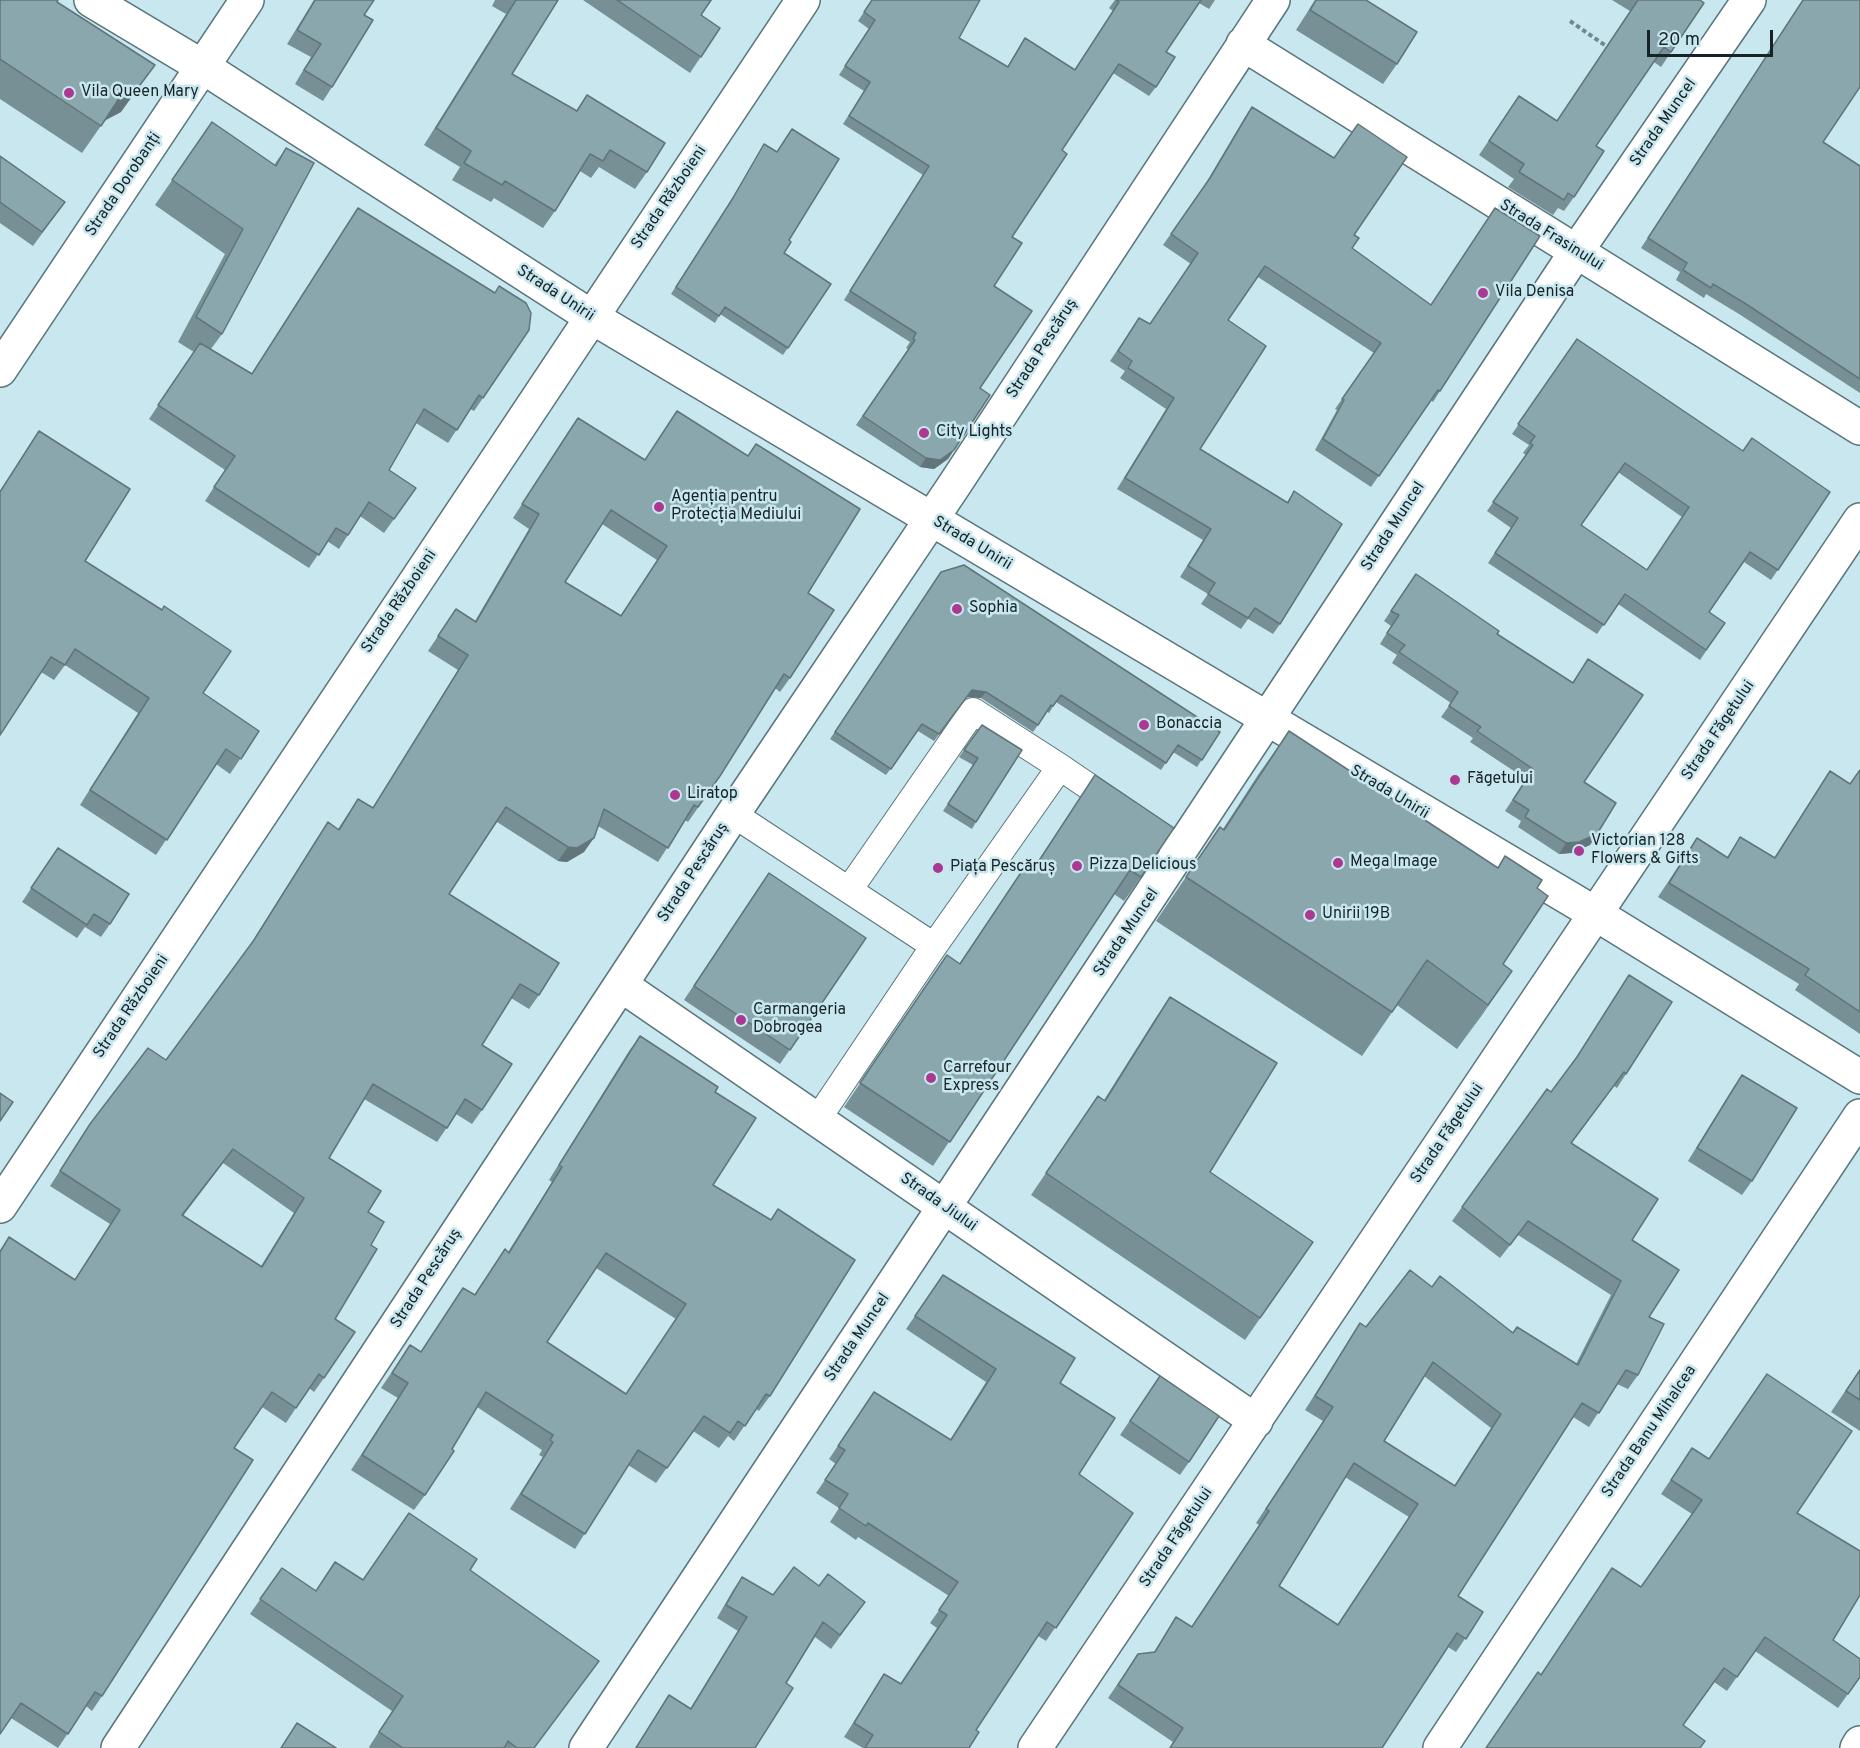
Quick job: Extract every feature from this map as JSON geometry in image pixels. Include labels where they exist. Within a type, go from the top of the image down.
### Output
[{"type":"street","name":"Strada Unirii","points":[[91,0],[202,67],[590,316],[1596,915],[1860,1077]]},
{"type":"street","name":"Strada Dorobanți","points":[[0,370],[247,0]]},
{"type":"street","name":"Strada Războieni","points":[[0,1206],[802,0]]},
{"type":"street","name":"Strada Pescăruș","points":[[118,1748],[1273,0]]},
{"type":"street","name":"Strada Muncel","points":[[586,1748],[1576,252],[1749,0]]},
{"type":"street","name":"Strada Frasinului","points":[[1243,44],[1860,428]]},
{"type":"street","name":"Strada Făgetului","points":[[1035,1748],[1860,520]]},
{"type":"street","name":"Strada Jiului","points":[[621,985],[1256,1421]]},
{"type":"street","name":"Strada Banu Mihalcea","points":[[1440,1748],[1860,1116]]},
{"type":"street","points":[[1857,1748],[1860,1743]]},
{"type":"lane","points":[[849,890],[973,711],[1182,850]]},
{"type":"lane","points":[[817,1120],[934,946],[1060,767]]},
{"type":"lane","points":[[733,814],[934,946]]},
{"type":"path","points":[[1570,21],[1618,54]]},
{"type":"building","points":[[0,0],[58,0],[57,2],[155,65],[140,85],[122,94],[101,126],[0,59]]},
{"type":"building","points":[[315,0],[374,0],[364,15],[373,20],[332,87],[304,70],[321,44],[297,30]]},
{"type":"building","points":[[516,0],[558,0],[512,74],[577,111],[587,95],[665,143],[647,172],[610,150],[603,161],[590,154],[555,211],[505,181],[502,185],[464,163],[471,151],[436,128]]},
{"type":"building","points":[[617,0],[711,0],[701,15],[720,28],[701,57]]},
{"type":"building","points":[[872,0],[980,0],[959,38],[1008,67],[1025,38],[1075,70],[1119,2],[1116,0],[1201,0],[1166,52],[1175,57],[1156,87],[1119,64],[1062,150],[1067,154],[1012,237],[1022,243],[994,286],[1032,311],[980,388],[990,395],[954,450],[940,460],[926,458],[863,416],[915,340],[913,339],[916,333],[850,291],[929,166],[849,116],[870,82],[845,66],[875,20],[864,12]]},
{"type":"building","points":[[1316,0],[1366,0],[1417,32],[1397,64],[1310,10]]},
{"type":"building","points":[[1638,0],[1700,0],[1704,3],[1671,52],[1664,47],[1596,146],[1604,151],[1574,197],[1568,193],[1564,200],[1519,172],[1524,164],[1489,141],[1519,96],[1557,121]]},
{"type":"building","points":[[1803,0],[1860,0],[1860,87],[1823,142],[1860,166],[1860,379],[1746,304],[1713,284],[1711,288],[1683,270],[1687,263],[1648,238]]},
{"type":"building","points":[[1252,107],[1334,158],[1358,124],[1407,157],[1354,235],[1359,238],[1352,248],[1431,305],[1495,208],[1540,236],[1440,391],[1438,390],[1379,476],[1323,439],[1344,400],[1342,399],[1381,343],[1265,266],[1228,320],[1266,346],[1200,449],[1288,503],[1294,491],[1342,524],[1280,624],[1255,608],[1248,618],[1208,594],[1215,583],[1188,566],[1211,529],[1125,478],[1174,398],[1128,368],[1132,361],[1118,351],[1139,318],[1150,324],[1198,253],[1171,234],[1210,178]]},
{"type":"building","points":[[212,122],[276,166],[286,148],[314,163],[222,334],[196,317],[243,229],[172,180]]},
{"type":"building","points":[[792,129],[839,159],[789,240],[791,242],[784,253],[831,284],[788,348],[725,307],[719,316],[676,287],[733,198],[764,144],[777,152]]},
{"type":"building","points":[[0,156],[65,202],[42,232],[0,202]]},
{"type":"building","points":[[358,208],[495,293],[499,286],[526,303],[531,313],[529,330],[483,398],[479,395],[457,430],[424,409],[389,470],[416,488],[394,519],[369,502],[348,535],[336,528],[319,555],[214,487],[235,456],[158,405],[200,343],[252,374]]},
{"type":"building","points":[[1577,339],[1743,451],[1752,438],[1830,492],[1778,570],[1750,552],[1709,612],[1725,623],[1706,650],[1625,594],[1604,625],[1495,553],[1518,518],[1493,502],[1533,445],[1530,443],[1535,436],[1518,424]],"holes":[[[1625,463],[1689,507],[1647,570],[1581,525]]]},
{"type":"building","points":[[677,411],[748,456],[756,444],[860,509],[808,593],[834,610],[790,678],[784,674],[720,776],[698,807],[694,805],[668,848],[604,809],[594,838],[577,848],[568,847],[506,807],[449,894],[559,963],[539,995],[520,984],[482,1045],[512,1064],[482,1110],[465,1099],[447,1128],[373,1084],[329,1158],[381,1191],[368,1212],[384,1222],[371,1245],[377,1249],[335,1319],[355,1332],[324,1378],[319,1374],[296,1408],[272,1392],[234,1448],[253,1460],[102,1696],[95,1692],[68,1734],[21,1703],[0,1734],[0,1252],[9,1237],[75,1280],[120,1210],[60,1171],[90,1124],[148,1048],[166,1060],[254,940],[328,822],[339,830],[358,799],[373,808],[468,655],[438,636],[456,609],[476,622],[539,514],[522,504],[578,418],[645,460]],"holes":[[[611,510],[667,546],[621,616],[565,582]],[[233,1149],[304,1198],[262,1267],[182,1215]]]},
{"type":"building","points":[[39,431],[130,489],[85,561],[162,610],[164,606],[231,651],[203,693],[259,731],[241,759],[226,749],[167,840],[90,790],[149,698],[75,649],[65,665],[51,657],[0,735],[0,492]]},
{"type":"building","points":[[964,565],[1220,732],[1202,760],[1178,745],[1166,763],[1061,695],[1053,706],[1051,705],[1038,725],[986,692],[972,690],[939,734],[922,724],[891,769],[835,732],[941,572]]},
{"type":"building","points":[[1416,574],[1499,631],[1497,634],[1573,683],[1588,659],[1643,695],[1584,782],[1616,803],[1597,834],[1579,842],[1566,843],[1525,817],[1529,810],[1513,800],[1533,769],[1477,731],[1481,727],[1449,706],[1458,692],[1399,652],[1405,645],[1387,633],[1399,615],[1391,611]]},
{"type":"building","points":[[982,725],[1022,750],[976,822],[948,804],[978,758],[964,750]]},
{"type":"building","points":[[1289,731],[1498,868],[1505,856],[1542,880],[1537,888],[1548,896],[1503,964],[1512,971],[1488,1005],[1427,960],[1392,1012],[1186,877],[1220,827],[1224,830]]},
{"type":"building","points":[[1860,770],[1860,1012],[1805,975],[1809,969],[1669,883],[1697,838],[1728,858],[1740,837],[1775,858],[1830,771],[1850,784]]},
{"type":"building","points":[[1095,775],[1174,828],[1141,877],[1130,870],[950,1142],[860,1083],[947,955],[960,964],[1024,868],[1031,873]]},
{"type":"building","points":[[58,848],[129,894],[110,924],[94,914],[87,925],[31,888]]},
{"type":"building","points":[[769,873],[866,938],[790,1050],[694,986]]},
{"type":"building","points":[[1629,975],[1672,1002],[1626,1074],[1624,1072],[1571,1143],[1658,1199],[1632,1240],[1679,1270],[1649,1317],[1664,1324],[1638,1375],[1626,1370],[1599,1413],[1582,1403],[1458,1596],[1483,1612],[1466,1639],[1457,1633],[1382,1748],[1170,1748],[1183,1728],[1118,1685],[1138,1654],[1155,1652],[1176,1617],[1192,1627],[1269,1511],[1266,1509],[1333,1407],[1315,1396],[1360,1323],[1366,1327],[1410,1270],[1432,1287],[1440,1276],[1513,1333],[1517,1327],[1578,1365],[1621,1281],[1528,1221],[1510,1245],[1462,1207],[1547,1089],[1551,1092],[1577,1057]],"holes":[[[1433,1362],[1501,1414],[1455,1486],[1384,1441]],[[1354,1463],[1418,1504],[1338,1625],[1279,1586]]]},
{"type":"building","points":[[1170,997],[1277,1063],[1210,1172],[1313,1242],[1260,1318],[1046,1173],[1098,1096],[1105,1101]]},
{"type":"building","points":[[640,1036],[718,1087],[715,1092],[756,1118],[713,1185],[771,1220],[778,1209],[855,1260],[770,1396],[766,1394],[745,1426],[738,1421],[730,1433],[704,1416],[667,1468],[638,1450],[585,1534],[521,1494],[553,1442],[550,1440],[553,1435],[486,1392],[452,1449],[454,1451],[425,1495],[362,1455],[408,1383],[392,1373],[410,1345],[421,1352],[463,1288],[475,1295],[505,1249],[509,1253],[562,1167],[559,1165]],"holes":[[[606,1253],[686,1304],[626,1394],[547,1342]]]},
{"type":"building","points":[[1742,1075],[1797,1108],[1752,1181],[1697,1148]]},
{"type":"building","points":[[0,1093],[13,1102],[0,1121]]},
{"type":"building","points":[[943,1275],[1075,1358],[1060,1383],[1115,1418],[1079,1474],[1133,1513],[1056,1628],[1047,1622],[976,1730],[979,1732],[969,1748],[865,1748],[873,1735],[854,1723],[884,1674],[901,1684],[947,1615],[939,1610],[958,1582],[868,1523],[866,1526],[839,1508],[848,1494],[825,1480],[845,1450],[838,1446],[874,1392],[951,1440],[996,1369],[915,1316]]},
{"type":"building","points":[[1860,1370],[1860,1400],[1846,1391]]},
{"type":"building","points":[[1767,1374],[1852,1431],[1797,1513],[1860,1551],[1860,1595],[1833,1640],[1860,1659],[1860,1677],[1848,1694],[1765,1637],[1737,1677],[1724,1668],[1683,1725],[1705,1741],[1700,1748],[1486,1748],[1538,1672],[1541,1675],[1612,1568],[1641,1587],[1702,1500],[1671,1480],[1692,1448],[1709,1459]]},
{"type":"building","points":[[1160,1376],[1219,1416],[1189,1462],[1130,1421]]},
{"type":"building","points":[[409,1513],[477,1559],[470,1570],[599,1661],[534,1748],[517,1748],[508,1741],[504,1748],[403,1748],[379,1732],[403,1696],[260,1599],[282,1568],[316,1591],[335,1562],[363,1580]]},
{"type":"building","points":[[794,1567],[819,1586],[828,1574],[865,1602],[840,1635],[823,1622],[786,1683],[793,1688],[755,1748],[636,1748],[669,1695],[691,1709],[747,1617],[726,1605],[742,1577],[773,1595]]},
{"type":"building","points":[[297,1723],[336,1748],[281,1748]]},
{"type":"place","name":"Vila Queen Mary","points":[[69,93]]},
{"type":"place","name":"Vila Denisa","points":[[1483,293]]},
{"type":"place","name":"City Lights","points":[[924,433]]},
{"type":"place","name":"Agenția pentru Protecția Mediului","points":[[659,507]]},
{"type":"place","name":"Sophia","points":[[957,609]]},
{"type":"place","name":"Bonaccia","points":[[1144,725]]},
{"type":"place","name":"Făgetului","points":[[1455,780]]},
{"type":"place","name":"Liratop","points":[[675,795]]},
{"type":"place","name":"Victorian 128 Flowers & Gifts","points":[[1579,851]]},
{"type":"place","name":"Mega Image","points":[[1338,863]]},
{"type":"place","name":"Pizza Delicious","points":[[1077,866]]},
{"type":"place","name":"Piața Pescăruș","points":[[938,868]]},
{"type":"place","name":"Unirii 19B","points":[[1310,915]]},
{"type":"place","name":"Carmangeria Dobrogea","points":[[741,1020]]},
{"type":"place","name":"Carrefour Express","points":[[931,1078]]}]
